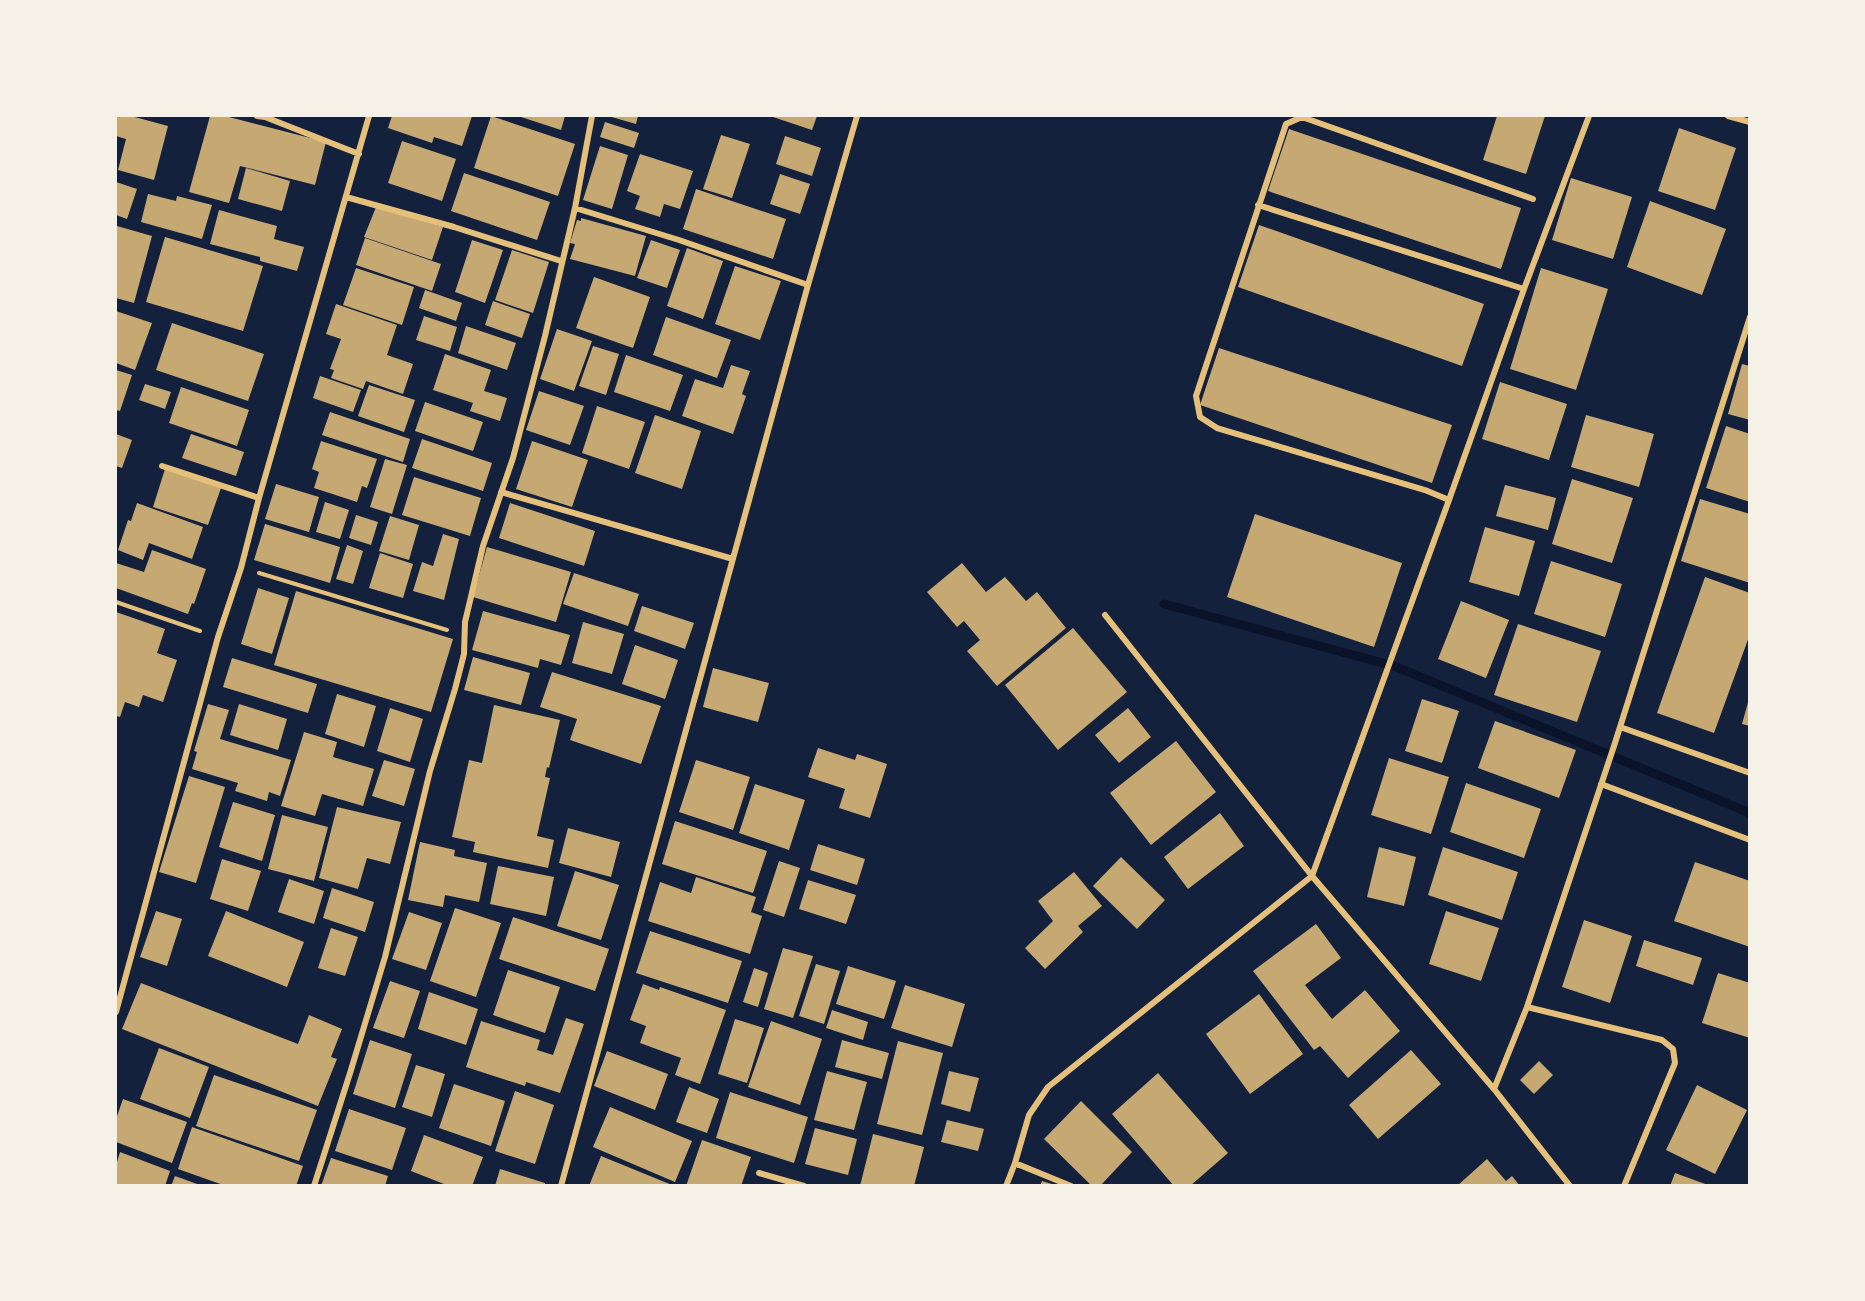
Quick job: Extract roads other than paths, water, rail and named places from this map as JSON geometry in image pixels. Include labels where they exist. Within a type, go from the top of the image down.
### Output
[{"type":"street","points":[[257,116],[265,117],[359,154]]},
{"type":"street","points":[[116,1012],[218,637],[241,568],[369,116]]},
{"type":"street","points":[[314,1185],[385,957],[430,771],[464,654],[465,622],[483,546],[522,424],[575,208],[592,116]]},
{"type":"street","points":[[561,1185],[808,285],[857,116]]},
{"type":"street","points":[[1006,1185],[1029,1115],[1048,1087],[1312,876],[1524,289],[1589,116]]},
{"type":"street","points":[[1728,116],[1749,122]]},
{"type":"street","points":[[1449,500],[1425,490],[1217,428],[1200,417],[1196,396],[1286,124],[1302,117],[1533,199]]},
{"type":"street","points":[[346,197],[454,227],[561,261]]},
{"type":"street","points":[[1258,205],[1502,284],[1524,289]]},
{"type":"street","points":[[575,208],[678,240],[808,285]]},
{"type":"street","points":[[1494,1089],[1527,1007],[1620,727],[1749,317]]},
{"type":"street","points":[[162,466],[259,498]]},
{"type":"street","points":[[501,492],[733,559]]},
{"type":"street","points":[[1105,615],[1312,876],[1494,1089],[1570,1185]]},
{"type":"street","points":[[1620,727],[1749,773]]},
{"type":"street","points":[[1601,784],[1749,840]]},
{"type":"street","points":[[1527,1007],[1662,1040],[1673,1049],[1675,1063],[1624,1185]]},
{"type":"street","points":[[1015,1163],[1071,1185]]},
{"type":"street","points":[[759,1173],[804,1185]]},
{"type":"waterway","points":[[1164,604],[1394,666],[1750,813]]}]
